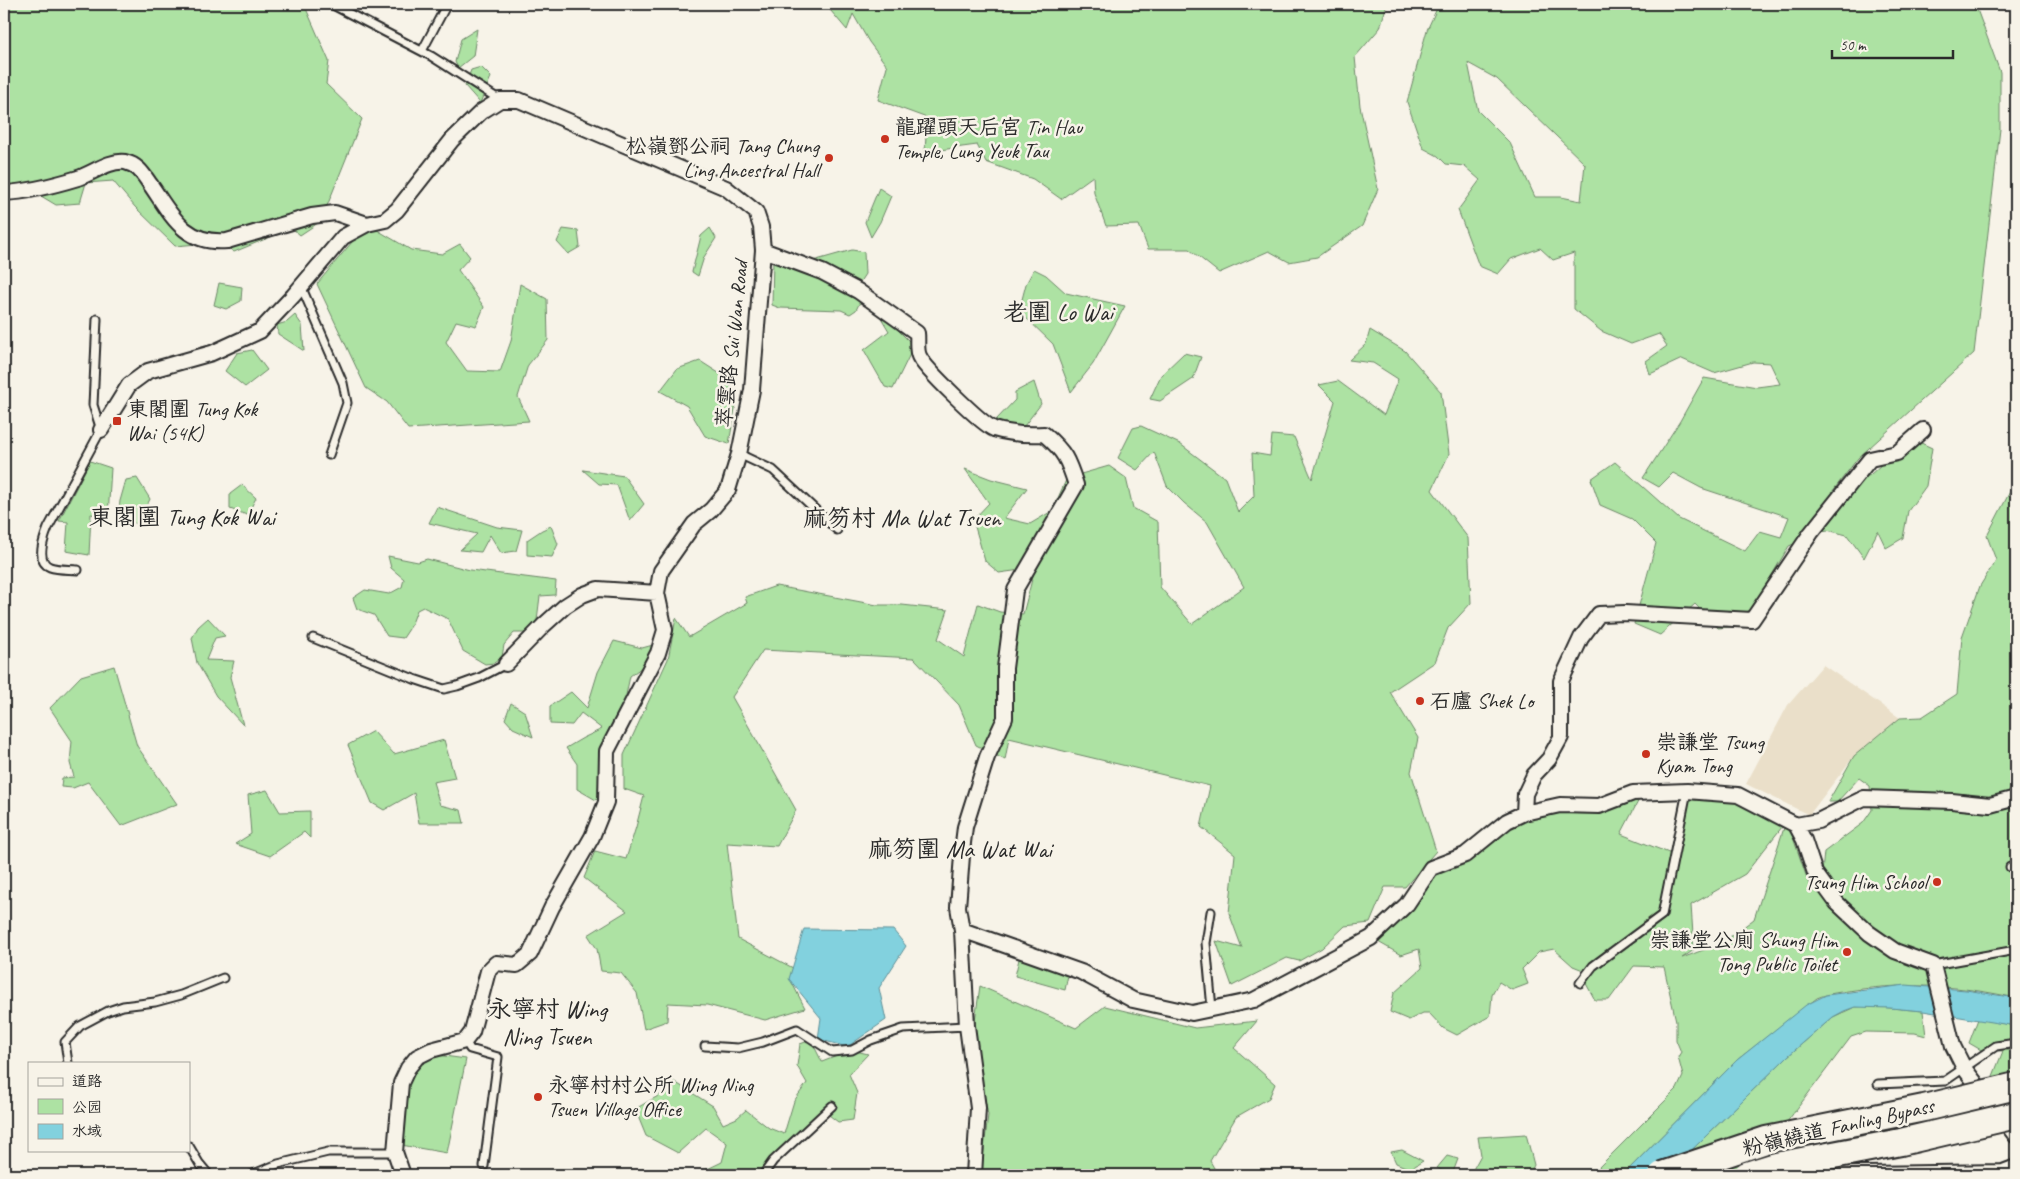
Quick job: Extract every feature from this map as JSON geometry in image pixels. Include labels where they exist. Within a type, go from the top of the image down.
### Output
[{"type":"highway","name":"粉嶺繞道 Fanling Bypass","points":[[1662,1175],[1766,1140],[1924,1108],[2016,1086]]},
{"type":"highway","name":"粉嶺繞道 Fanling Bypass","points":[[1747,1175],[1776,1166],[1900,1142],[2016,1115]]},
{"type":"street","points":[[102,430],[129,385],[148,371],[212,353],[260,331],[343,237],[367,224],[385,220],[397,210],[452,140],[481,112],[500,100]]},
{"type":"street","name":"萃雲路 Sui Wan Road","points":[[465,1041],[472,1032],[488,971],[496,963],[517,965],[530,954],[552,907],[592,837],[606,802],[608,751],[658,653],[665,630],[657,593],[661,572],[694,524],[711,510],[728,490],[739,454],[752,390],[763,250],[761,227],[756,212],[726,188],[519,100],[500,100]]},
{"type":"street","points":[[4,193],[74,179],[110,164],[124,162],[140,170],[178,223],[198,239],[215,242],[227,241],[312,216],[335,213],[367,224]]},
{"type":"street","points":[[763,250],[822,272],[858,291],[918,333],[918,355],[928,369],[992,428],[1024,436],[1044,434],[1056,444],[1068,460],[1076,485],[1015,590],[1005,668],[1005,718],[987,757],[965,827],[958,907],[962,930],[967,1026],[978,1108],[974,1175]]},
{"type":"street","points":[[1524,812],[1524,794],[1534,775],[1550,759],[1561,737],[1561,681],[1581,638],[1599,614],[1625,613],[1752,620],[1811,532],[1870,458],[1897,453],[1923,430]]},
{"type":"street","points":[[506,664],[544,625],[565,606],[582,595],[598,589],[657,593]]},
{"type":"street","points":[[962,930],[1081,972],[1133,1000],[1192,1013],[1254,1000],[1371,938],[1407,904],[1431,868],[1465,855],[1507,821],[1524,812],[1560,804],[1599,806],[1633,792],[1687,791],[1738,795],[1796,825],[1804,840],[1815,873],[1837,903],[1869,933],[1895,951],[1935,970],[1952,1043],[1964,1068],[2016,1136]]},
{"type":"street","points":[[1796,825],[1818,821],[1864,798],[1952,800],[1990,805],[2016,798]]},
{"type":"street","points":[[403,1175],[395,1152],[401,1084],[408,1068],[417,1057],[431,1050],[465,1041]]},
{"type":"street","points":[[1795,1175],[2003,1172],[2016,1167]]},
{"type":"lane","points":[[331,4],[422,51],[500,100]]},
{"type":"lane","points":[[422,51],[447,4]]},
{"type":"lane","points":[[301,286],[343,383],[347,403],[328,455]]},
{"type":"lane","points":[[78,570],[50,567],[44,562],[42,554],[43,539],[102,430],[93,405],[97,319]]},
{"type":"lane","points":[[739,454],[774,470],[837,530]]},
{"type":"lane","points":[[313,638],[414,679],[444,689],[478,678],[506,664]]},
{"type":"lane","points":[[1580,983],[1593,966],[1662,915],[1687,791]]},
{"type":"lane","points":[[1211,912],[1206,943],[1212,1009]]},
{"type":"lane","points":[[1935,970],[2016,950]]},
{"type":"lane","points":[[68,1062],[65,1042],[80,1026],[123,1006],[155,1002],[181,995],[223,978]]},
{"type":"lane","points":[[705,1046],[738,1048],[763,1042],[797,1028],[811,1040],[832,1052],[852,1050],[871,1040],[903,1029],[967,1026]]},
{"type":"lane","points":[[465,1041],[470,1050],[498,1057],[484,1166]]},
{"type":"lane","points":[[1878,1084],[1945,1081],[1996,1046],[2016,1043]]},
{"type":"lane","points":[[763,1175],[773,1161],[832,1106]]},
{"type":"lane","points":[[190,1148],[209,1175]]},
{"type":"lane","points":[[251,1175],[278,1164],[328,1152],[395,1152]]},
{"type":"shaded area","points":[[1823,665],[1900,718],[1854,756],[1809,815],[1746,784],[1788,705]]},
{"type":"green space","points":[[4,4],[304,4],[329,61],[326,84],[362,119],[321,221],[300,235],[292,228],[234,252],[220,242],[175,246],[135,207],[113,181],[86,183],[80,203],[56,205],[36,193],[11,195],[4,204]]},
{"type":"green space","points":[[825,4],[1387,4],[1380,28],[1355,57],[1360,106],[1378,189],[1362,226],[1317,257],[1289,262],[1269,251],[1219,273],[1189,249],[1148,249],[1139,225],[1106,226],[1094,193],[1093,176],[1061,199],[1033,179],[986,162],[977,145],[925,152],[927,118],[878,100],[887,66],[869,42],[853,14],[847,30]]},
{"type":"green space","points":[[1439,4],[1975,4],[2000,72],[2000,129],[1974,353],[1858,458],[1832,492],[1870,475],[1882,464],[1919,442],[1932,448],[1926,486],[1908,511],[1903,538],[1886,548],[1878,531],[1864,558],[1847,535],[1827,530],[1789,546],[1742,626],[1718,628],[1695,604],[1660,635],[1634,624],[1656,543],[1632,519],[1600,505],[1591,479],[1615,462],[1679,519],[1745,551],[1760,531],[1781,537],[1789,517],[1701,488],[1673,473],[1659,487],[1643,478],[1680,421],[1704,378],[1757,387],[1780,384],[1770,363],[1753,362],[1714,373],[1682,359],[1650,374],[1646,361],[1667,346],[1659,334],[1631,344],[1601,331],[1574,309],[1574,253],[1553,260],[1540,248],[1511,259],[1498,274],[1479,266],[1458,210],[1480,180],[1464,166],[1446,164],[1438,156],[1423,148],[1407,102],[1427,30]],"holes":[[[1468,63],[1497,79],[1585,164],[1581,201],[1561,197],[1535,197],[1510,143],[1478,111]]]},
{"type":"green space","points":[[477,29],[473,56],[458,68],[455,62],[461,39]]},
{"type":"green space","points":[[481,67],[491,77],[480,103],[465,86],[471,70]]},
{"type":"green space","points":[[879,188],[891,196],[880,222],[871,237],[865,222]]},
{"type":"green space","points":[[367,224],[411,250],[442,254],[460,244],[470,257],[458,270],[484,307],[476,326],[456,321],[446,342],[467,371],[500,372],[511,341],[520,284],[547,299],[548,340],[528,365],[518,397],[529,421],[408,429],[387,402],[366,388],[317,284]]},
{"type":"green space","points":[[710,228],[716,238],[704,257],[698,276],[692,272],[701,236]]},
{"type":"green space","points":[[563,229],[578,231],[580,247],[568,254],[557,242]]},
{"type":"green space","points":[[852,250],[864,252],[865,274],[852,294],[862,298],[856,310],[850,314],[841,310],[780,308],[772,305],[773,258],[804,272],[813,261]]},
{"type":"green space","points":[[1034,269],[1046,275],[1066,293],[1125,306],[1093,364],[1071,392],[1053,344],[1019,311],[1026,284]]},
{"type":"green space","points":[[219,283],[242,287],[241,301],[226,309],[214,305]]},
{"type":"green space","points":[[877,311],[914,346],[893,389],[885,387],[864,350],[889,331]]},
{"type":"green space","points":[[295,315],[302,325],[304,351],[278,334],[277,325],[287,322]]},
{"type":"green space","points":[[1370,330],[1405,351],[1441,392],[1449,454],[1432,490],[1468,538],[1471,603],[1448,628],[1435,662],[1390,692],[1418,738],[1411,772],[1436,851],[1405,887],[1385,887],[1370,923],[1345,926],[1322,948],[1299,961],[1287,958],[1232,986],[1216,941],[1242,948],[1229,913],[1235,854],[1201,827],[1210,786],[1009,738],[1005,760],[976,745],[959,705],[914,658],[763,650],[732,697],[796,810],[777,846],[727,843],[738,939],[793,968],[790,979],[805,1008],[765,1020],[707,1005],[668,1003],[667,1021],[644,1029],[637,993],[621,973],[601,971],[597,949],[588,935],[627,911],[584,878],[595,851],[626,859],[644,796],[624,789],[624,755],[668,659],[676,618],[689,637],[747,603],[745,597],[776,586],[877,605],[902,605],[948,610],[938,639],[964,657],[978,604],[1000,612],[1023,614],[1035,568],[999,573],[985,561],[973,520],[989,503],[965,469],[991,479],[1027,488],[1004,518],[1030,524],[1052,511],[1067,478],[1109,466],[1126,478],[1133,508],[1158,522],[1160,587],[1192,624],[1244,587],[1207,522],[1167,486],[1154,452],[1137,470],[1118,458],[1133,428],[1141,426],[1180,444],[1225,478],[1238,512],[1254,496],[1252,453],[1270,456],[1272,435],[1294,437],[1312,479],[1335,401],[1319,385],[1338,381],[1384,415],[1398,379],[1373,363],[1349,360],[1366,344]]},
{"type":"green space","points":[[252,350],[267,370],[245,387],[225,371],[237,353]]},
{"type":"green space","points":[[1184,353],[1201,357],[1193,379],[1160,401],[1150,399],[1161,375]]},
{"type":"green space","points":[[700,361],[725,377],[737,397],[729,444],[705,436],[687,406],[660,391],[677,369]]},
{"type":"green space","points":[[1034,382],[1041,404],[1024,426],[1001,423],[996,420],[1015,400],[1015,392]]},
{"type":"green space","points":[[90,461],[111,468],[108,517],[91,514],[89,555],[66,551],[68,522],[59,521]]},
{"type":"green space","points":[[583,470],[624,476],[644,504],[630,521],[617,485],[599,484]]},
{"type":"green space","points":[[137,478],[150,499],[138,524],[118,518],[120,501],[126,480]]},
{"type":"green space","points":[[2016,480],[2016,998],[1936,986],[1895,986],[1855,990],[1817,998],[1737,1060],[1623,1175],[1591,1175],[1677,1089],[1683,1076],[1678,1057],[1681,1052],[1676,1040],[1676,1021],[1664,967],[1634,966],[1609,1000],[1595,1000],[1583,978],[1588,972],[1573,966],[1554,949],[1539,952],[1522,969],[1528,984],[1512,990],[1499,982],[1492,995],[1490,1016],[1457,1035],[1443,1028],[1429,1013],[1423,1013],[1409,1020],[1390,1012],[1394,993],[1422,968],[1419,949],[1401,955],[1371,938],[1431,868],[1524,813],[1643,792],[1621,834],[1674,855],[1687,791],[1738,795],[1787,820],[1809,884],[1821,882],[1824,852],[1863,823],[1872,810],[1870,786],[1859,778],[1837,802],[1828,802],[1854,756],[1900,718],[1922,717],[1957,694],[1962,637],[1980,586],[1996,560],[1987,536]],"holes":[[[1786,822],[1754,919],[1722,943],[1682,958],[1694,950],[1691,905],[1745,874]]]},
{"type":"green space","points":[[242,485],[256,498],[247,515],[230,509],[230,494]]},
{"type":"green space","points":[[437,507],[497,527],[522,530],[516,551],[501,553],[490,535],[481,552],[460,550],[477,534],[429,523]]},
{"type":"green space","points":[[551,526],[558,544],[552,557],[527,555],[527,540]]},
{"type":"green space","points":[[388,556],[418,562],[427,559],[470,570],[556,581],[555,595],[540,596],[536,628],[525,633],[514,633],[504,645],[502,657],[494,663],[485,664],[463,651],[448,619],[423,607],[417,610],[411,626],[403,638],[387,636],[374,615],[357,609],[353,598],[365,590],[389,594],[402,587],[404,579],[391,568]]},
{"type":"green space","points":[[208,618],[225,636],[215,638],[206,660],[234,661],[230,677],[243,725],[216,696],[197,663],[192,638],[198,627]]},
{"type":"green space","points":[[614,641],[642,648],[653,645],[649,659],[630,676],[606,792],[596,800],[577,789],[577,764],[566,748],[602,729],[581,713],[572,725],[550,724],[550,706],[571,692],[587,708],[598,672]]},
{"type":"green space","points":[[114,666],[137,746],[177,804],[121,826],[88,782],[73,788],[61,787],[62,778],[74,777],[70,763],[72,741],[50,708],[81,676]]},
{"type":"green space","points":[[511,703],[525,712],[533,737],[513,728],[505,719]]},
{"type":"green space","points":[[373,731],[394,754],[444,740],[455,778],[433,782],[440,805],[461,810],[464,823],[419,823],[414,793],[384,810],[372,803],[348,745]]},
{"type":"green space","points":[[267,790],[280,812],[310,811],[310,838],[304,832],[270,856],[235,844],[251,834],[248,795]]},
{"type":"green space","points":[[1020,955],[1069,970],[1065,990],[1015,976]]},
{"type":"green space","points":[[980,986],[1076,1028],[1105,1006],[1195,1028],[1257,1021],[1234,1048],[1275,1084],[1269,1098],[1236,1117],[1210,1161],[1218,1175],[981,1175],[988,1115],[973,1034]]},
{"type":"green space","points":[[1870,1006],[1923,1011],[1926,1036],[1915,1033],[1866,1032],[1851,1037],[1765,1151],[1763,1169],[1747,1175],[1666,1175],[1788,1056],[1833,1017],[1855,1007]]},
{"type":"green space","points":[[1978,1019],[2016,1026],[2016,1047],[2005,1050],[2016,1051],[2016,1117],[1989,1086],[2003,1051],[1981,1050],[1969,1043]]},
{"type":"green space","points":[[811,1040],[822,1062],[852,1050],[868,1054],[849,1074],[857,1093],[853,1120],[838,1122],[825,1112],[762,1175],[695,1175],[722,1162],[727,1143],[706,1128],[678,1153],[646,1136],[635,1109],[660,1095],[673,1081],[713,1106],[723,1124],[737,1118],[746,1110],[769,1128],[784,1134],[794,1101],[807,1083],[797,1066],[800,1044]]},
{"type":"green space","points":[[437,1055],[466,1059],[447,1153],[401,1145],[404,1103],[408,1081],[416,1065],[428,1057]]},
{"type":"green space","points":[[1526,1134],[1534,1165],[1529,1175],[1470,1175],[1481,1155],[1478,1137]]},
{"type":"green space","points":[[1402,1150],[1423,1161],[1410,1169],[1396,1163],[1391,1152]]},
{"type":"green space","points":[[1447,1156],[1458,1159],[1452,1175],[1437,1168]]},
{"type":"water","points":[[804,929],[893,930],[906,946],[879,988],[886,1020],[847,1047],[818,1039],[821,1018],[789,979]]},
{"type":"water","points":[[1906,985],[1966,990],[2016,998],[2016,1026],[1923,1011],[1890,1008],[1855,1007],[1844,1011],[1833,1017],[1788,1056],[1666,1175],[1623,1175],[1737,1060],[1806,1005],[1826,995]]},
{"type":"place","name":"龍躍頭天后宮 Tin Hau Temple, Lung Yeuk Tau","points":[[885,139]]},
{"type":"place","name":"松嶺鄧公祠 Tang Chung Ling Ancestral Hall","points":[[829,158]]},
{"type":"place","name":"東閣圍 Tung Kok Wai (54K)","points":[[117,421]]},
{"type":"place","name":"石廬 Shek Lo","points":[[1420,701]]},
{"type":"place","name":"崇謙堂 Tsung Kyam Tong","points":[[1646,754]]},
{"type":"place","name":"Tsung Him School","points":[[1937,882]]},
{"type":"place","name":"崇謙堂公廁 Shung Him Tong Public Toilet","points":[[1847,952]]},
{"type":"place","name":"永寧村村公所 Wing Ning Tsuen Village Office","points":[[538,1097]]},
{"type":"district","name":"老圍 Lo Wai","points":[[1058,312]]},
{"type":"district","name":"東閣圍 Tung Kok Wai","points":[[182,517]]},
{"type":"district","name":"麻笏村 Ma Wat Tsuen","points":[[902,518]]},
{"type":"district","name":"麻笏圍 Ma Wat Wai","points":[[960,849]]},
{"type":"district","name":"永寧村 Wing Ning Tsuen","points":[[547,1023]]}]
